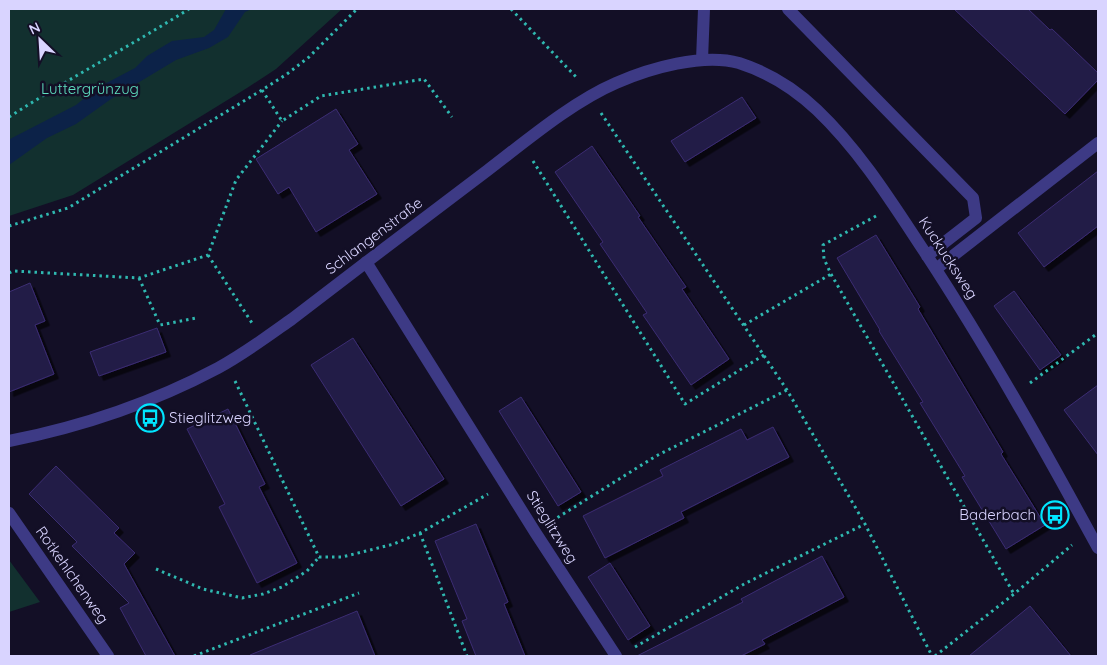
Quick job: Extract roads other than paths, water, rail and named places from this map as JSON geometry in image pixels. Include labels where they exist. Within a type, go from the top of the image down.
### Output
[{"type":"street","points":[[702,60],[704,9]]},
{"type":"street","points":[[788,9],[973,198],[976,218],[927,256]]},
{"type":"street","name":"Schlangenstraße","points":[[9,442],[64,428],[138,403],[180,387],[220,367],[262,340],[522,144],[590,97],[615,83],[645,72],[702,60]]},
{"type":"street","name":"Kuckucksweg","points":[[702,60],[734,62],[771,77],[796,92],[815,108],[850,144],[880,184],[936,269],[1013,395],[1098,548]]},
{"type":"street","points":[[936,269],[1098,142]]},
{"type":"street","name":"Stieglitzweg","points":[[366,262],[535,532],[622,654]]},
{"type":"street","name":"Rotkehlchenweg","points":[[9,513],[108,656]]},
{"type":"water","points":[[226,9],[252,9],[245,12],[228,37],[209,48],[176,60],[111,99],[76,124],[47,138],[9,165],[10,139],[76,105],[97,88],[135,68],[147,56],[172,41],[204,37],[214,30]]},
{"type":"place","name":"Stieglitzweg","points":[[150,418]]},
{"type":"place","name":"Baderbach","points":[[1055,515]]},
{"type":"park label","name":"Luttergrünzug","points":[[90,89]]}]
